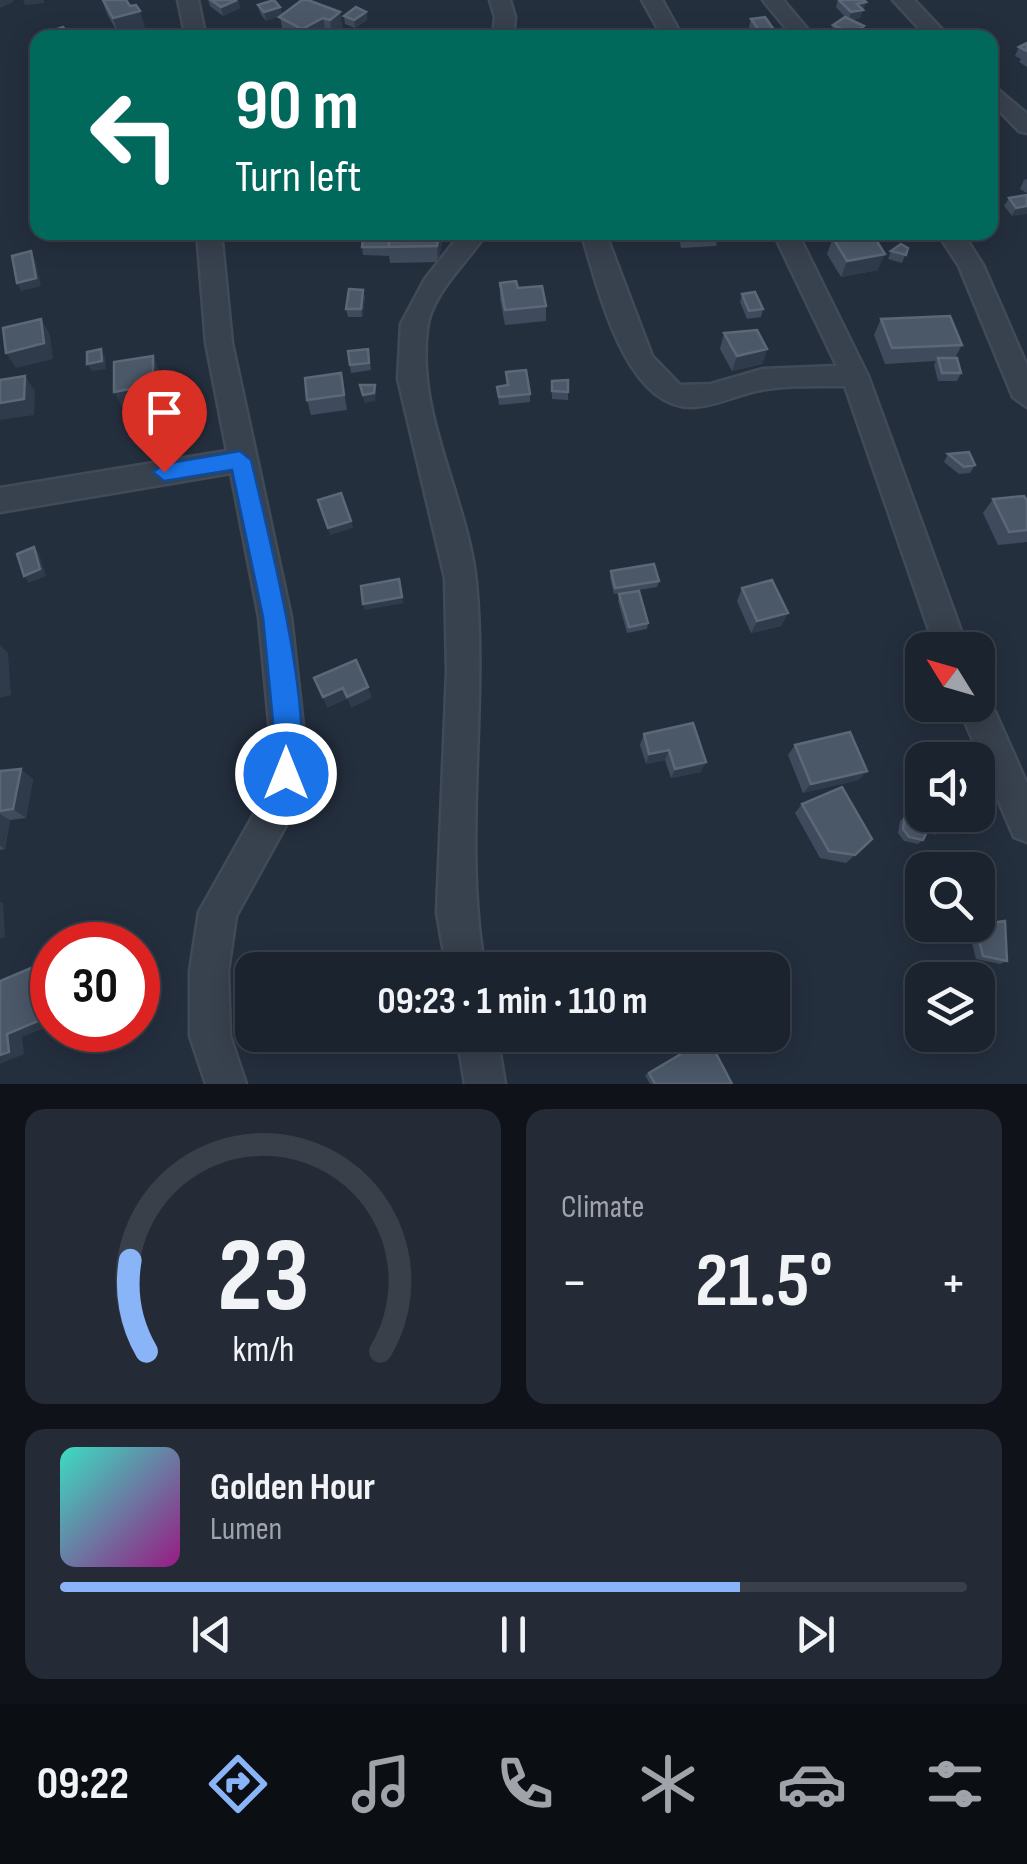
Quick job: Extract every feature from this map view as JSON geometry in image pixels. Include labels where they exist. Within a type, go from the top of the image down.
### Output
[{"type":"street","points":[[188,0],[194,30]]},
{"type":"street","points":[[500,0],[506,16],[504,30]]},
{"type":"street","points":[[652,0],[669,30]]},
{"type":"street","points":[[773,0],[798,30]]},
{"type":"street","points":[[903,0],[932,30]]},
{"type":"street","points":[[998,97],[1027,126]]},
{"type":"street","points":[[210,240],[219,344],[275,617],[289,753],[284,795],[218,912],[209,971],[210,1036],[226,1084]]},
{"type":"street","points":[[463,952],[456,914],[463,672],[460,578],[411,379],[414,324],[434,286],[469,240]]},
{"type":"street","points":[[596,240],[645,370],[662,388],[684,396],[717,395],[758,380],[855,376]]},
{"type":"street","points":[[789,240],[855,376],[946,632]]},
{"type":"street","points":[[955,240],[971,266],[1027,397]]},
{"type":"street","points":[[0,500],[240,460]]},
{"type":"street","points":[[982,722],[1027,824]]},
{"type":"street","points":[[480,1052],[486,1084]]},
{"type":"building","points":[[103,0],[126,0],[140,11],[113,18]]},
{"type":"building","points":[[211,0],[237,0],[221,7]]},
{"type":"building","points":[[274,0],[280,7],[264,12],[258,5]]},
{"type":"building","points":[[302,0],[340,12],[330,20],[323,18],[302,29],[279,17]]},
{"type":"building","points":[[839,0],[866,2],[857,4],[863,10],[851,12]]},
{"type":"building","points":[[356,7],[366,12],[354,20],[344,16]]},
{"type":"building","points":[[765,17],[774,30],[759,30],[751,19]]},
{"type":"building","points":[[845,17],[864,26],[844,30],[833,25]]},
{"type":"building","points":[[1027,195],[1027,206],[1016,208],[1009,198]]},
{"type":"building","points":[[363,240],[389,240],[389,247],[362,247]]},
{"type":"building","points":[[390,240],[438,240],[437,246],[388,247]]},
{"type":"building","points":[[834,240],[876,240],[885,254],[847,261]]},
{"type":"building","points":[[901,244],[908,248],[906,255],[891,251]]},
{"type":"building","points":[[31,251],[36,278],[17,283],[12,256]]},
{"type":"building","points":[[516,281],[518,288],[542,286],[546,306],[505,310],[500,283]]},
{"type":"building","points":[[349,289],[363,290],[361,309],[346,309]]},
{"type":"building","points":[[755,292],[763,309],[749,311],[742,294]]},
{"type":"building","points":[[950,316],[962,345],[892,348],[881,319]]},
{"type":"building","points":[[41,319],[44,343],[6,353],[3,328]]},
{"type":"building","points":[[757,330],[767,349],[737,356],[724,333]]},
{"type":"building","points":[[101,349],[102,361],[87,364],[87,352]]},
{"type":"building","points":[[368,349],[369,363],[350,365],[348,351]]},
{"type":"building","points":[[153,356],[153,379],[137,381],[136,388],[114,392],[114,362]]},
{"type":"building","points":[[938,358],[957,358],[961,373],[942,373]]},
{"type":"building","points":[[526,370],[530,394],[499,397],[497,387],[508,385],[506,372]]},
{"type":"building","points":[[341,373],[344,395],[307,400],[305,378]]},
{"type":"building","points":[[25,376],[24,399],[0,403],[0,380]]},
{"type":"building","points":[[568,380],[568,392],[552,391],[552,381]]},
{"type":"building","points":[[360,385],[375,385],[374,393],[363,395]]},
{"type":"building","points":[[969,452],[975,465],[964,467],[948,454]]},
{"type":"building","points":[[341,493],[351,521],[328,528],[318,500]]},
{"type":"building","points":[[1024,496],[1027,530],[1009,532],[993,499]]},
{"type":"building","points":[[34,547],[40,569],[24,576],[17,554]]},
{"type":"building","points":[[654,564],[659,581],[615,588],[611,571]]},
{"type":"building","points":[[399,579],[402,597],[363,604],[361,586]]},
{"type":"building","points":[[772,580],[788,613],[757,621],[742,588]]},
{"type":"building","points":[[639,591],[648,623],[629,627],[619,594]]},
{"type":"building","points":[[356,660],[368,687],[347,697],[343,688],[323,697],[314,678]]},
{"type":"building","points":[[693,723],[706,762],[675,769],[669,750],[649,754],[644,734]]},
{"type":"building","points":[[850,732],[867,771],[811,784],[795,745]]},
{"type":"building","points":[[21,769],[13,809],[0,811],[0,771]]},
{"type":"building","points":[[842,787],[872,839],[855,855],[829,851],[802,804]]},
{"type":"building","points":[[905,832],[927,832],[923,840],[909,837]]},
{"type":"building","points":[[1005,921],[1007,961],[983,956],[979,942],[995,942],[995,922]]},
{"type":"building","points":[[30,968],[30,1024],[7,1034],[9,1052],[0,1055],[0,981]]},
{"type":"building","points":[[684,1052],[715,1052],[732,1084],[655,1084],[649,1073]]},
{"type":"route","points":[[164,472],[240,460],[275,617],[289,753],[286,774]]}]
